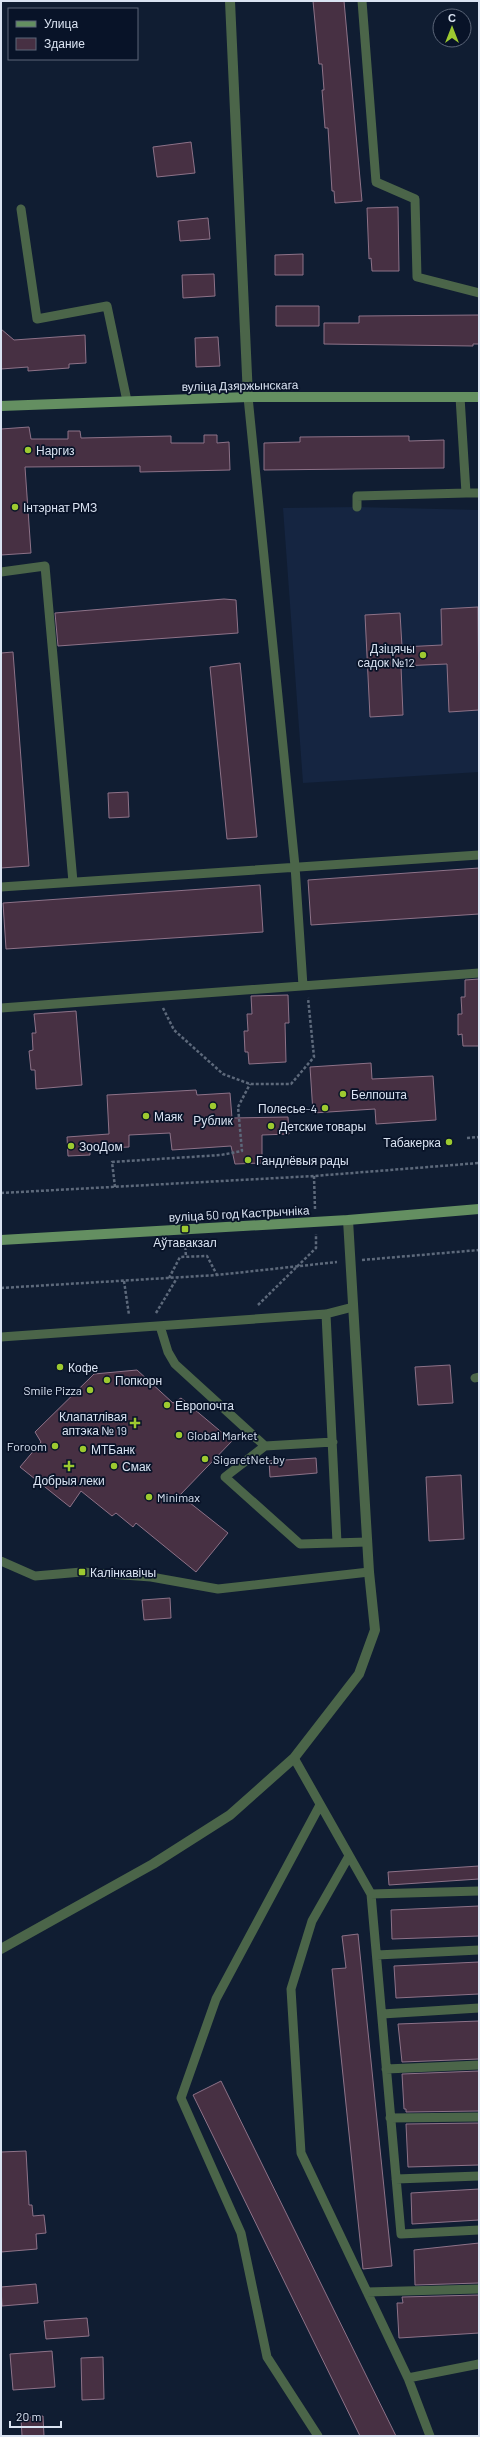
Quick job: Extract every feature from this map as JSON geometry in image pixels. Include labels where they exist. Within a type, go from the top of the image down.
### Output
[{"type":"street","points":[[230,1],[248,397]]},
{"type":"street","name":"вуліца Дзяржынскага","points":[[1,406],[248,397],[479,397]]},
{"type":"street","name":"вуліца 50 год Кастрычніка","points":[[1,1240],[348,1220],[479,1209]]},
{"type":"street","points":[[1,1949],[153,1864],[230,1815],[294,1758],[359,1674],[375,1630],[369,1572],[348,1220]]},
{"type":"lane","points":[[362,1],[376,182],[415,199],[417,277],[479,293]]},
{"type":"lane","points":[[21,209],[37,319],[107,306],[127,402]]},
{"type":"lane","points":[[248,397],[295,866],[305,985]]},
{"type":"lane","points":[[460,397],[466,493]]},
{"type":"lane","points":[[357,507],[357,496],[479,493]]},
{"type":"lane","points":[[1,572],[45,566],[73,882]]},
{"type":"lane","points":[[1,887],[295,866],[479,855]]},
{"type":"lane","points":[[1,1008],[479,973]]},
{"type":"lane","points":[[1,1337],[326,1314],[353,1307]]},
{"type":"lane","points":[[326,1314],[337,1543]]},
{"type":"lane","points":[[160,1326],[168,1352],[175,1364],[265,1446]]},
{"type":"lane","points":[[333,1442],[265,1446],[225,1477],[300,1544],[368,1542]]},
{"type":"lane","points":[[1,1561],[35,1576],[82,1572],[151,1577],[218,1589],[369,1572]]},
{"type":"lane","points":[[294,1758],[372,1894],[401,2234],[479,2230]]},
{"type":"lane","points":[[318,2436],[267,2357],[241,2233],[180,2098],[216,1998],[320,1805]]},
{"type":"lane","points":[[349,1856],[312,1921],[291,1989],[301,2153],[408,2378],[430,2436]]},
{"type":"lane","points":[[372,1894],[479,1891]]},
{"type":"lane","points":[[377,1955],[479,1950]]},
{"type":"lane","points":[[382,2014],[479,2008]]},
{"type":"lane","points":[[386,2069],[479,2065]]},
{"type":"lane","points":[[390,2118],[479,2116]]},
{"type":"lane","points":[[396,2179],[479,2176]]},
{"type":"lane","points":[[367,2292],[479,2289]]},
{"type":"lane","points":[[408,2378],[479,2364]]},
{"type":"path","points":[[157,996],[174,1030],[223,1074],[250,1084],[291,1084],[314,1057],[305,985]]},
{"type":"path","points":[[115,1187],[112,1162],[221,1155],[242,1151],[238,1107],[250,1084]]},
{"type":"path","points":[[467,1138],[479,1137]]},
{"type":"path","points":[[1,1193],[314,1176],[479,1163]]},
{"type":"path","points":[[264,1308],[256,1308],[295,1267],[316,1248],[314,1176]]},
{"type":"path","points":[[1,1288],[217,1275],[350,1261],[479,1250]]},
{"type":"path","points":[[169,1278],[180,1257],[207,1256],[217,1275]]},
{"type":"path","points":[[161,1316],[153,1316],[178,1278]]},
{"type":"path","points":[[124,1281],[129,1317]]},
{"type":"path","points":[[122,1318],[135,1317]]},
{"type":"shaded area","points":[[357,507],[479,510],[479,772],[303,783],[283,508]]},
{"type":"building","points":[[313,1],[344,1],[362,201],[335,203],[334,191],[332,191],[328,128],[325,128],[322,90],[324,90],[322,64],[319,64]]},
{"type":"building","points":[[191,142],[195,173],[157,177],[153,147]]},
{"type":"building","points":[[398,207],[399,271],[372,271],[371,258],[369,259],[367,208]]},
{"type":"building","points":[[208,218],[210,239],[180,241],[178,221]]},
{"type":"building","points":[[303,254],[303,275],[275,275],[275,255]]},
{"type":"building","points":[[214,274],[215,296],[183,298],[182,275]]},
{"type":"building","points":[[276,306],[319,306],[319,326],[276,326]]},
{"type":"building","points":[[479,315],[479,344],[473,344],[473,346],[324,344],[324,323],[359,323],[359,316]]},
{"type":"building","points":[[1,329],[14,340],[85,335],[86,363],[69,364],[69,368],[28,371],[28,367],[1,369]]},
{"type":"building","points":[[218,337],[220,366],[196,367],[195,338]]},
{"type":"building","points":[[29,427],[31,439],[68,439],[68,431],[80,431],[81,438],[171,436],[171,443],[204,443],[204,435],[217,435],[217,443],[229,442],[230,470],[140,472],[140,466],[25,467],[31,553],[1,555],[1,429]]},
{"type":"building","points":[[409,436],[409,441],[444,440],[444,468],[264,470],[264,443],[300,442],[300,437]]},
{"type":"building","points":[[224,599],[236,600],[238,633],[58,646],[55,613]]},
{"type":"building","name":"Дзіцячы садок №12","points":[[478,607],[479,710],[449,712],[447,664],[401,666],[403,715],[370,717],[365,615],[400,613],[402,647],[442,645],[441,609]]},
{"type":"building","points":[[13,652],[29,866],[1,868],[1,653]]},
{"type":"building","points":[[240,663],[257,837],[227,839],[210,667]]},
{"type":"building","points":[[128,792],[129,817],[109,818],[108,793]]},
{"type":"building","points":[[479,868],[479,914],[311,925],[308,880]]},
{"type":"building","points":[[260,885],[263,932],[6,949],[3,903]]},
{"type":"building","points":[[479,979],[479,1046],[463,1046],[462,1034],[458,1035],[458,1014],[462,1014],[461,997],[465,997],[465,980]]},
{"type":"building","points":[[288,995],[289,1023],[285,1023],[286,1062],[249,1064],[248,1052],[245,1052],[244,1031],[248,1031],[247,1014],[252,1014],[251,996]]},
{"type":"building","points":[[76,1011],[82,1085],[36,1089],[35,1070],[31,1070],[29,1051],[33,1050],[32,1033],[36,1033],[34,1014]]},
{"type":"building","points":[[371,1063],[372,1079],[433,1076],[436,1120],[376,1124],[375,1109],[313,1113],[310,1067]]},
{"type":"building","points":[[196,1090],[197,1095],[230,1093],[232,1118],[288,1117],[289,1134],[262,1135],[262,1163],[235,1164],[231,1146],[172,1150],[170,1133],[129,1135],[129,1147],[90,1149],[90,1155],[68,1156],[67,1137],[109,1134],[107,1095]]},
{"type":"building","points":[[450,1365],[453,1403],[418,1405],[415,1367]]},
{"type":"building","points":[[137,1370],[173,1403],[181,1398],[232,1441],[180,1495],[228,1533],[196,1572],[136,1523],[133,1527],[116,1513],[112,1516],[81,1491],[70,1507],[20,1467],[41,1442],[35,1432],[94,1374]]},
{"type":"building","points":[[316,1458],[317,1473],[270,1477],[269,1461]]},
{"type":"building","points":[[461,1475],[464,1539],[429,1541],[426,1477]]},
{"type":"building","points":[[170,1598],[171,1618],[144,1620],[142,1600]]},
{"type":"building","points":[[479,1866],[479,1879],[389,1885],[388,1872]]},
{"type":"building","points":[[479,1906],[479,1936],[392,1939],[391,1910]]},
{"type":"building","points":[[358,1934],[392,2266],[363,2269],[332,1969],[346,1968],[342,1936]]},
{"type":"building","points":[[479,1962],[479,1994],[396,1998],[394,1966]]},
{"type":"building","points":[[479,2021],[479,2059],[402,2062],[398,2024]]},
{"type":"building","points":[[479,2071],[479,2111],[406,2112],[406,2109],[404,2109],[402,2074]]},
{"type":"building","points":[[221,2081],[396,2436],[360,2436],[193,2095]]},
{"type":"building","points":[[479,2123],[479,2165],[408,2167],[406,2124]]},
{"type":"building","points":[[26,2151],[29,2205],[32,2205],[33,2216],[44,2215],[46,2233],[36,2234],[37,2249],[1,2252],[1,2152]]},
{"type":"building","points":[[479,2189],[479,2220],[412,2224],[411,2193]]},
{"type":"building","points":[[479,2243],[479,2283],[415,2285],[414,2250]]},
{"type":"building","points":[[36,2284],[38,2303],[2,2306],[1,2287]]},
{"type":"building","points":[[479,2295],[479,2333],[399,2338],[397,2303],[403,2303],[402,2297]]},
{"type":"building","points":[[87,2318],[89,2336],[46,2339],[44,2321]]},
{"type":"building","points":[[52,2351],[55,2387],[13,2390],[10,2354]]},
{"type":"building","points":[[103,2357],[104,2399],[82,2400],[81,2358]]},
{"type":"building","points":[[43,2416],[44,2436],[22,2436],[21,2418]]},
{"type":"place","name":"Наргиз","points":[[28,450]]},
{"type":"place","name":"Інтэрнат РМЗ","points":[[15,507]]},
{"type":"place","name":"Дзіцячы садок №12","points":[[423,655]]},
{"type":"place","name":"Белпошта","points":[[343,1094]]},
{"type":"place","name":"Рублик","points":[[213,1106]]},
{"type":"place","name":"Полесье-4","points":[[325,1108]]},
{"type":"place","name":"Маяк","points":[[146,1116]]},
{"type":"place","name":"Детские товары","points":[[271,1126]]},
{"type":"place","name":"Табакерка","points":[[449,1142]]},
{"type":"place","name":"ЗооДом","points":[[71,1146]]},
{"type":"place","name":"Гандлёвыя рады","points":[[248,1160]]},
{"type":"place","name":"Аўтавакзал","points":[[185,1229]]},
{"type":"place","name":"Кофе","points":[[60,1367]]},
{"type":"place","name":"Попкорн","points":[[107,1380]]},
{"type":"place","name":"Smile Pizza","points":[[90,1390]]},
{"type":"place","name":"Европочта","points":[[167,1405]]},
{"type":"place","name":"Клапатлівая аптэка № 19","points":[[135,1423]]},
{"type":"place","name":"Globаl Market","points":[[179,1435]]},
{"type":"place","name":"Foroom","points":[[55,1446]]},
{"type":"place","name":"МТБанк","points":[[83,1449]]},
{"type":"place","name":"SigaretNet.by","points":[[205,1459]]},
{"type":"place","name":"Добрыя леки","points":[[69,1466]]},
{"type":"place","name":"Смак","points":[[114,1466]]},
{"type":"place","name":"Minimax","points":[[149,1497]]},
{"type":"place","name":"Калінкавічы","points":[[82,1572]]}]
